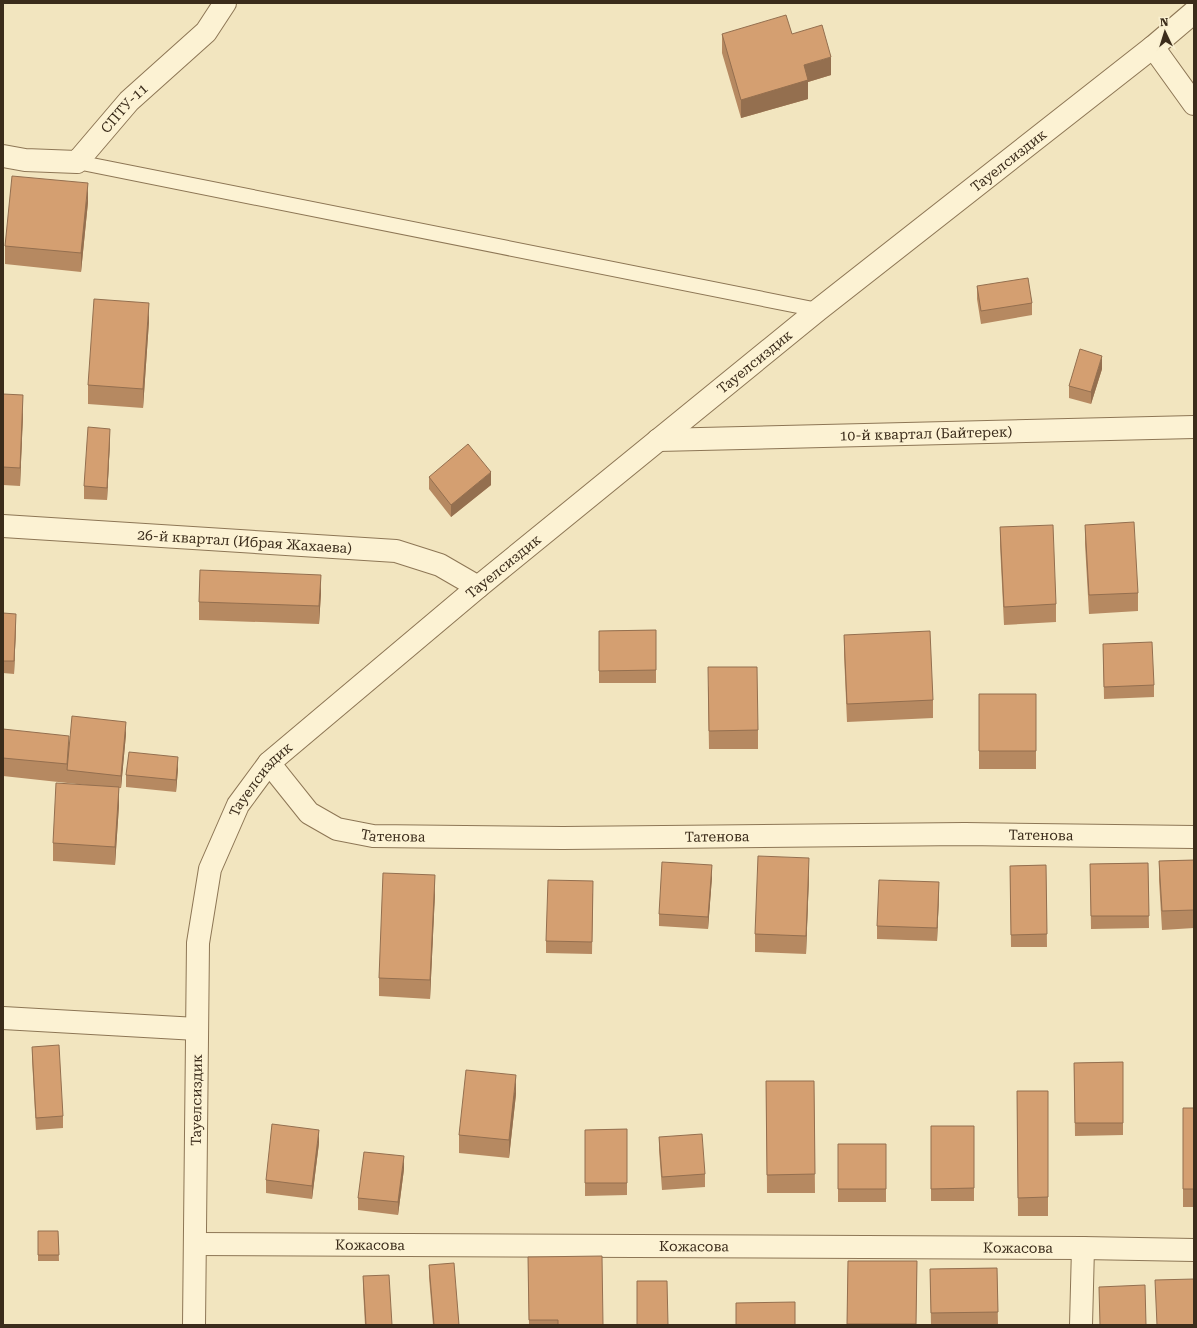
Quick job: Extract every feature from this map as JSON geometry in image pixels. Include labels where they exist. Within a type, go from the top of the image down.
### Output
[{"type":"street","name":"СПТУ-11","points":[[77,162],[129,101],[206,32],[224,3]]},
{"type":"street","name":"Тауелсиздик","points":[[194,1325],[198,943],[210,869],[238,805],[269,763],[478,587],[818,310],[1153,47],[1194,12]]},
{"type":"street","points":[[1153,47],[1194,104]]},
{"type":"street","points":[[3,156],[25,160],[77,162]]},
{"type":"street","name":"10-й квартал (Байтерек)","points":[[658,440],[1194,427]]},
{"type":"street","name":"26-й квартал (Ибрая Жахаева)","points":[[3,526],[396,551],[440,565],[478,587]]},
{"type":"street","name":"Татенова","points":[[269,763],[309,813],[337,829],[373,836],[563,838],[965,834],[1194,836]]},
{"type":"street","points":[[3,1018],[197,1029]]},
{"type":"street","name":"Кожасова","points":[[195,1244],[1083,1248],[1194,1250]]},
{"type":"street","points":[[1081,1325],[1083,1248]]},
{"type":"lane","points":[[77,162],[818,310]]},
{"type":"building","points":[[786,15],[792,34],[822,25],[831,57],[804,65],[808,80],[741,100],[722,34]]},
{"type":"building","points":[[12,176],[88,183],[81,253],[5,246]]},
{"type":"building","points":[[1028,278],[1032,303],[981,311],[977,286]]},
{"type":"building","points":[[94,299],[149,303],[143,389],[88,385]]},
{"type":"building","points":[[1080,349],[1102,356],[1091,392],[1069,386]]},
{"type":"building","points":[[3,394],[23,395],[20,468],[3,467]]},
{"type":"building","points":[[88,427],[110,429],[107,488],[84,486]]},
{"type":"building","points":[[468,444],[491,472],[451,505],[429,477]]},
{"type":"building","points":[[1134,522],[1138,593],[1089,595],[1085,525]]},
{"type":"building","points":[[1053,525],[1056,604],[1004,607],[1000,527]]},
{"type":"building","points":[[200,570],[321,575],[319,606],[199,602]]},
{"type":"building","points":[[3,613],[16,614],[14,661],[3,661]]},
{"type":"building","points":[[656,630],[656,670],[599,671],[599,631]]},
{"type":"building","points":[[930,631],[933,700],[847,704],[844,635]]},
{"type":"building","points":[[1152,642],[1154,685],[1104,687],[1103,644]]},
{"type":"building","points":[[708,667],[757,667],[758,730],[709,731]]},
{"type":"building","points":[[979,694],[1036,694],[1036,751],[979,751]]},
{"type":"building","points":[[72,716],[126,722],[121,776],[67,770]]},
{"type":"building","points":[[3,729],[69,736],[67,764],[3,758]]},
{"type":"building","points":[[129,752],[178,757],[176,780],[126,775]]},
{"type":"building","points":[[56,783],[119,787],[115,847],[53,843]]},
{"type":"building","points":[[758,856],[809,858],[806,936],[755,934]]},
{"type":"building","points":[[1194,860],[1194,910],[1162,911],[1159,861]]},
{"type":"building","points":[[662,862],[712,865],[708,917],[659,914]]},
{"type":"building","points":[[1148,863],[1149,916],[1091,916],[1090,864]]},
{"type":"building","points":[[1046,865],[1047,934],[1011,935],[1010,866]]},
{"type":"building","points":[[383,873],[435,875],[430,980],[379,978]]},
{"type":"building","points":[[548,880],[593,881],[592,942],[546,941]]},
{"type":"building","points":[[879,880],[939,882],[937,928],[877,926]]},
{"type":"building","points":[[59,1045],[63,1116],[36,1118],[32,1047]]},
{"type":"building","points":[[1123,1062],[1123,1123],[1075,1123],[1074,1063]]},
{"type":"building","points":[[466,1070],[516,1075],[509,1140],[459,1135]]},
{"type":"building","points":[[766,1081],[814,1081],[815,1174],[767,1175]]},
{"type":"building","points":[[1017,1091],[1048,1091],[1048,1197],[1018,1198]]},
{"type":"building","points":[[1183,1108],[1194,1108],[1194,1189],[1183,1189]]},
{"type":"building","points":[[272,1124],[319,1130],[312,1186],[266,1180]]},
{"type":"building","points":[[931,1126],[974,1126],[974,1188],[931,1189]]},
{"type":"building","points":[[627,1129],[627,1183],[585,1183],[585,1130]]},
{"type":"building","points":[[702,1134],[705,1174],[662,1177],[659,1137]]},
{"type":"building","points":[[838,1144],[886,1144],[886,1189],[838,1189]]},
{"type":"building","points":[[364,1152],[404,1156],[398,1202],[358,1198]]},
{"type":"building","points":[[38,1231],[58,1231],[59,1255],[38,1255]]},
{"type":"building","points":[[602,1256],[603,1325],[558,1325],[558,1320],[529,1320],[528,1257]]},
{"type":"building","points":[[848,1261],[917,1261],[916,1324],[847,1324]]},
{"type":"building","points":[[454,1263],[459,1325],[434,1325],[429,1265]]},
{"type":"building","points":[[997,1268],[998,1312],[931,1313],[930,1269]]},
{"type":"building","points":[[389,1275],[392,1325],[366,1325],[363,1276]]},
{"type":"building","points":[[1194,1279],[1194,1325],[1157,1325],[1155,1280]]},
{"type":"building","points":[[637,1281],[667,1281],[668,1325],[637,1325]]},
{"type":"building","points":[[1145,1285],[1146,1325],[1100,1325],[1099,1287]]},
{"type":"building","points":[[795,1302],[795,1325],[736,1325],[736,1303]]}]
